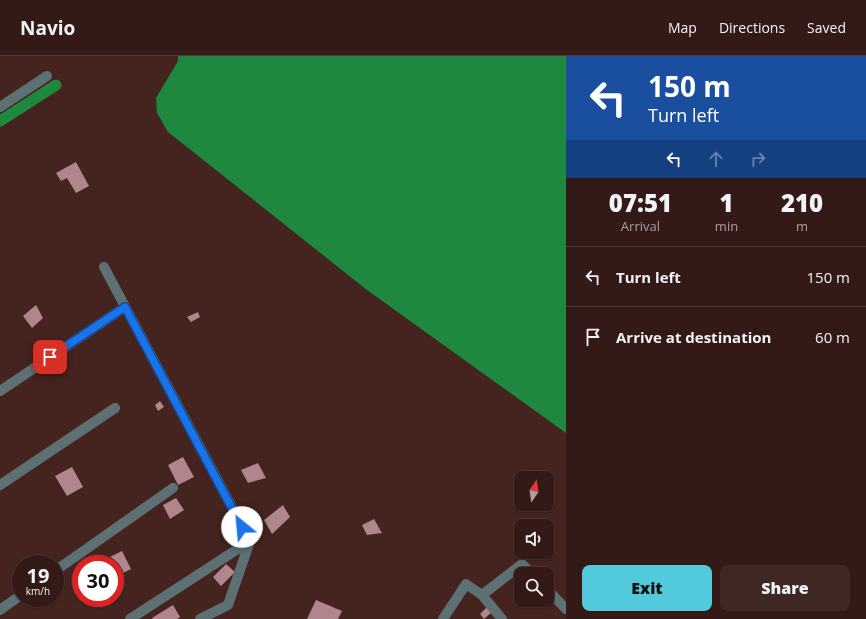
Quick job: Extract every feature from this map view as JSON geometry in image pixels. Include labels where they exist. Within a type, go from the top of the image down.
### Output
[{"type":"street","points":[[0,107],[47,76]]},
{"type":"street","points":[[104,267],[250,541],[228,605],[200,619]]},
{"type":"street","points":[[0,391],[125,307]]},
{"type":"street","points":[[0,485],[115,408]]},
{"type":"street","points":[[64,565],[173,488]]},
{"type":"street","points":[[130,619],[250,541]]},
{"type":"street","points":[[482,595],[514,570]]},
{"type":"street","points":[[443,619],[466,584],[482,595],[502,619]]},
{"type":"street","points":[[554,596],[566,609]]},
{"type":"street","points":[[0,610],[12,601]]},
{"type":"shaded area","points":[[178,56],[566,56],[566,433],[367,290],[168,132],[157,113],[156,98],[178,61]]},
{"type":"building","points":[[76,162],[89,186],[76,193],[67,178],[61,181],[56,173]]},
{"type":"building","points":[[36,305],[43,318],[32,328],[23,316]]},
{"type":"building","points":[[198,312],[200,317],[191,322],[187,317]]},
{"type":"building","points":[[160,401],[164,407],[158,411],[155,405]]},
{"type":"building","points":[[183,457],[194,477],[178,485],[168,465]]},
{"type":"building","points":[[258,463],[266,478],[248,483],[241,470]]},
{"type":"building","points":[[72,467],[83,487],[67,496],[55,476]]},
{"type":"building","points":[[176,498],[184,510],[170,519],[163,505]]},
{"type":"building","points":[[283,505],[290,517],[272,534],[264,520]]},
{"type":"building","points":[[374,519],[382,533],[367,535],[362,525]]},
{"type":"building","points":[[122,551],[124,555],[114,555]]},
{"type":"building","points":[[124,555],[131,569],[124,572]]},
{"type":"building","points":[[226,564],[235,572],[221,586],[213,577]]},
{"type":"building","points":[[316,600],[342,611],[338,619],[307,619]]},
{"type":"building","points":[[173,605],[180,617],[177,619],[152,618]]},
{"type":"building","points":[[487,607],[492,612],[484,619],[480,614]]},
{"type":"waterway","points":[[0,121],[56,85]]},
{"type":"route","points":[[50,357],[125,307],[242,527]]}]
